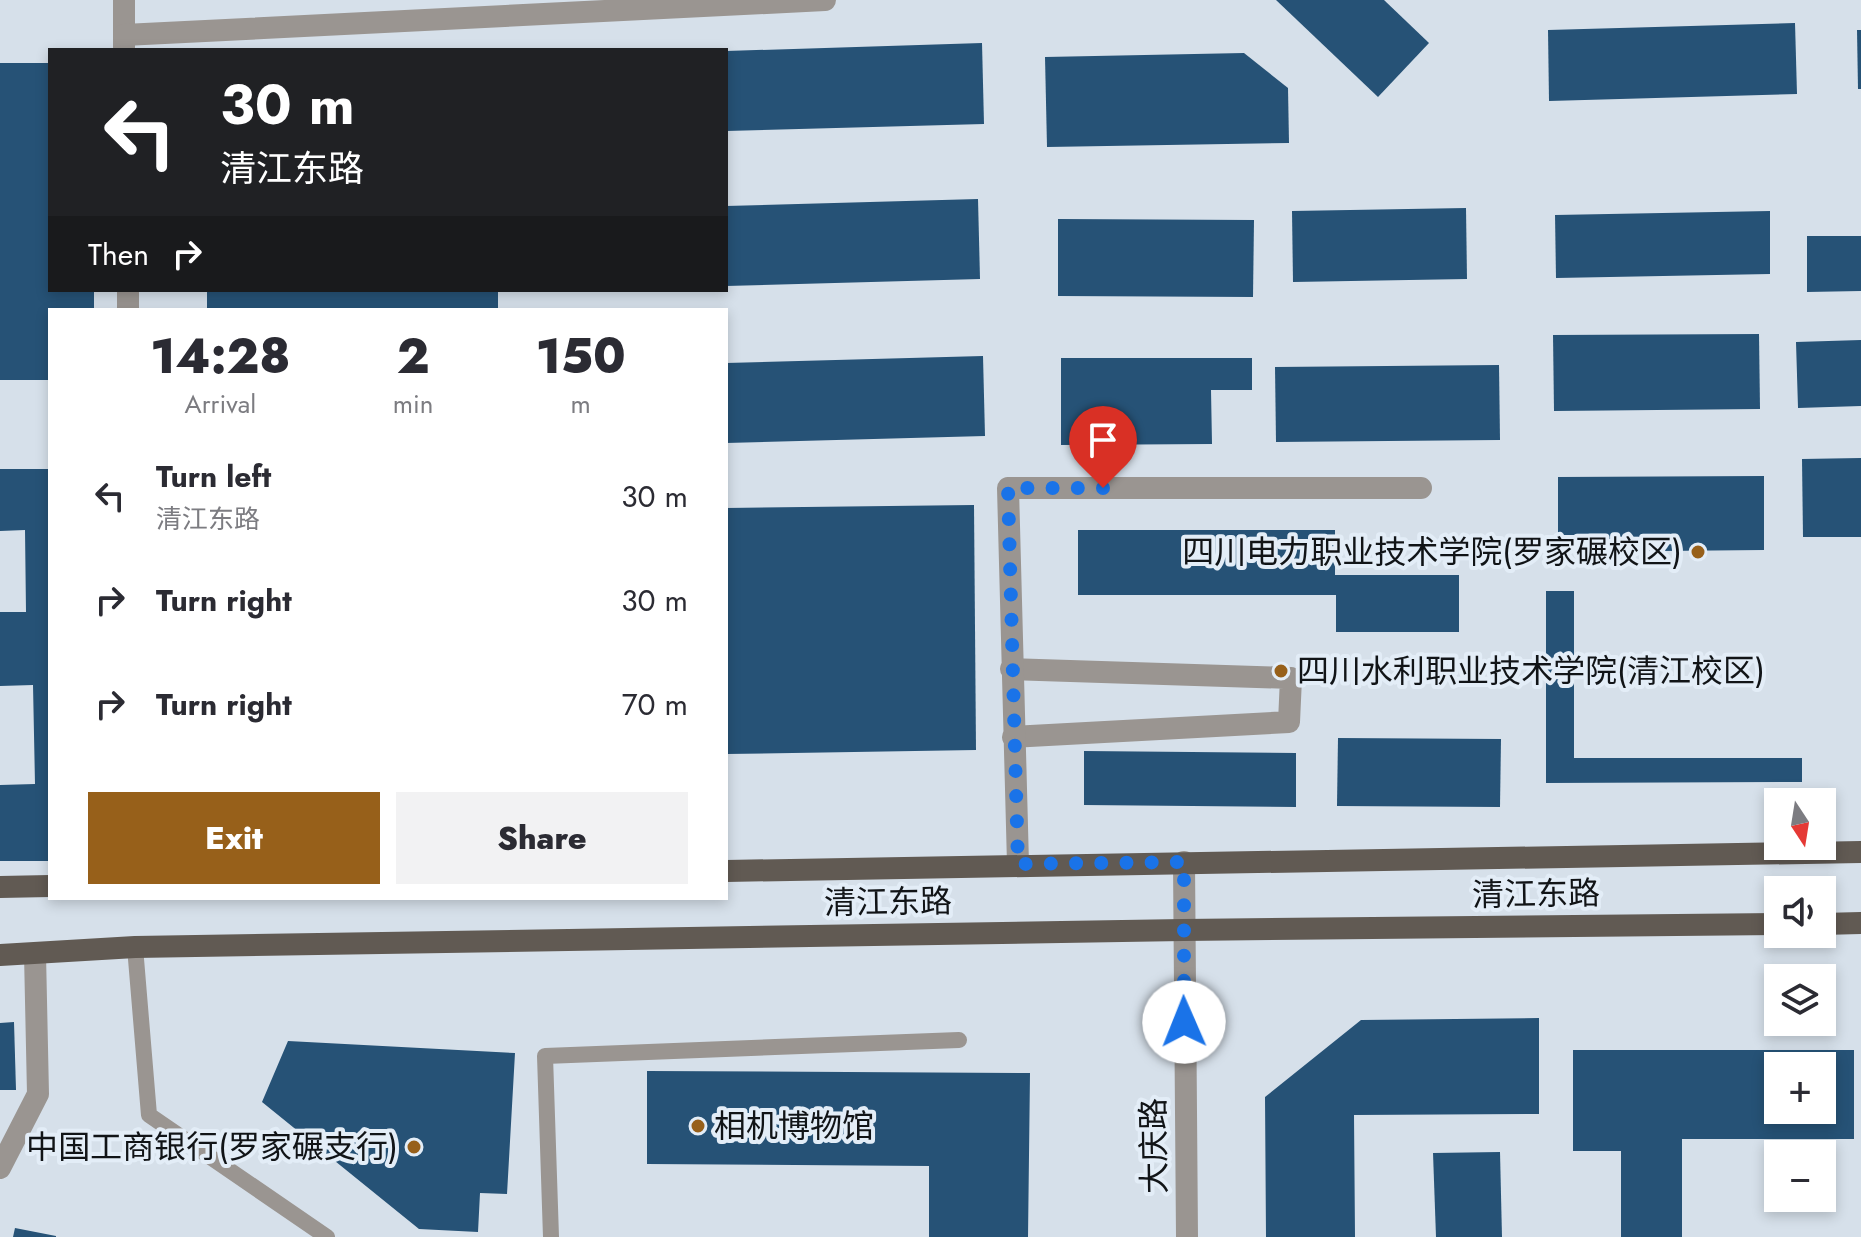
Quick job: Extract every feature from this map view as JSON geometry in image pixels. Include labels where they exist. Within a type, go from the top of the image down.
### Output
[{"type":"main road","name":"清江东路","points":[[728,871],[1861,852]]},
{"type":"main road","points":[[0,887],[48,886]]},
{"type":"main road","points":[[1836,924],[1861,923]]},
{"type":"main road","name":"清江东路","points":[[0,955],[135,947],[1764,924]]},
{"type":"street","points":[[124,0],[124,42],[825,0]]},
{"type":"street","points":[[1018,864],[1008,488],[1421,488]]},
{"type":"street","points":[[1011,669],[1291,678],[1289,722],[1013,737]]},
{"type":"street","name":"大庆路","points":[[1184,862],[1187,1237]]},
{"type":"street","points":[[0,1168],[38,1094],[35,954]]},
{"type":"lane","points":[[135,947],[149,1115],[327,1237]]},
{"type":"lane","points":[[551,1237],[545,1056],[959,1040]]},
{"type":"building","points":[[1276,0],[1384,0],[1429,43],[1378,97]]},
{"type":"building","points":[[1795,23],[1797,94],[1549,101],[1548,30]]},
{"type":"building","points":[[1857,30],[1861,30],[1861,89],[1858,89]]},
{"type":"building","points":[[982,43],[984,124],[728,131],[728,51]]},
{"type":"building","points":[[1244,53],[1288,88],[1289,143],[1047,147],[1045,57]]},
{"type":"building","points":[[0,63],[48,63],[48,292],[94,292],[94,308],[48,308],[48,380],[0,380]]},
{"type":"building","points":[[978,199],[980,279],[728,286],[728,206]]},
{"type":"building","points":[[1466,208],[1467,279],[1293,282],[1292,211]]},
{"type":"building","points":[[1770,211],[1770,274],[1556,278],[1555,215]]},
{"type":"building","points":[[1058,219],[1254,220],[1253,297],[1058,296]]},
{"type":"building","points":[[1807,236],[1861,236],[1861,291],[1807,292]]},
{"type":"building","points":[[207,292],[498,292],[498,308],[207,308]]},
{"type":"building","points":[[1759,334],[1760,409],[1554,411],[1553,335]]},
{"type":"building","points":[[1861,340],[1861,406],[1798,408],[1796,342]]},
{"type":"building","points":[[983,356],[985,436],[728,443],[728,363]]},
{"type":"building","points":[[1061,358],[1252,358],[1252,390],[1211,390],[1212,444],[1061,445]]},
{"type":"building","points":[[1499,365],[1500,440],[1276,442],[1275,367]]},
{"type":"building","points":[[1861,458],[1861,537],[1803,537],[1802,459]]},
{"type":"building","points":[[0,469],[48,469],[48,861],[0,861],[0,785],[35,784],[33,685],[0,686],[0,612],[26,612],[25,530],[0,531]]},
{"type":"building","points":[[1764,476],[1764,550],[1558,552],[1558,477]]},
{"type":"building","points":[[974,505],[976,750],[728,754],[728,508]]},
{"type":"building","points":[[1078,530],[1335,530],[1335,575],[1459,575],[1459,632],[1336,632],[1336,595],[1078,595]]},
{"type":"building","points":[[1546,591],[1574,591],[1574,758],[1802,758],[1802,782],[1546,783]]},
{"type":"building","points":[[1338,738],[1501,739],[1500,807],[1337,806]]},
{"type":"building","points":[[1084,751],[1296,753],[1296,807],[1084,805]]},
{"type":"building","points":[[1539,1018],[1539,1114],[1354,1115],[1355,1237],[1266,1237],[1265,1097],[1361,1020]]},
{"type":"building","points":[[14,1022],[16,1090],[0,1090],[0,1023]]},
{"type":"building","name":"中国工商银行(罗家碾支行)","points":[[288,1041],[515,1053],[507,1194],[480,1193],[478,1232],[419,1229],[262,1102]]},
{"type":"building","points":[[1573,1050],[1854,1050],[1854,1139],[1682,1139],[1682,1237],[1621,1237],[1621,1151],[1573,1151]]},
{"type":"building","points":[[647,1071],[1030,1073],[1028,1237],[929,1237],[929,1166],[647,1164]]},
{"type":"building","points":[[1500,1152],[1502,1237],[1436,1237],[1433,1153]]},
{"type":"building","points":[[15,1228],[56,1236],[56,1237],[13,1237]]},
{"type":"place","name":"四川电力职业技术学院(罗家碾校区)","points":[[1698,552]]},
{"type":"place","name":"四川水利职业技术学院(清江校区)","points":[[1281,671]]},
{"type":"place","name":"相机博物馆","points":[[698,1126]]},
{"type":"place","name":"中国工商银行(罗家碾支行)","points":[[414,1147]]},
{"type":"route","points":[[1103,488],[1008,488],[1018,864],[1184,862],[1184,1022]]}]
